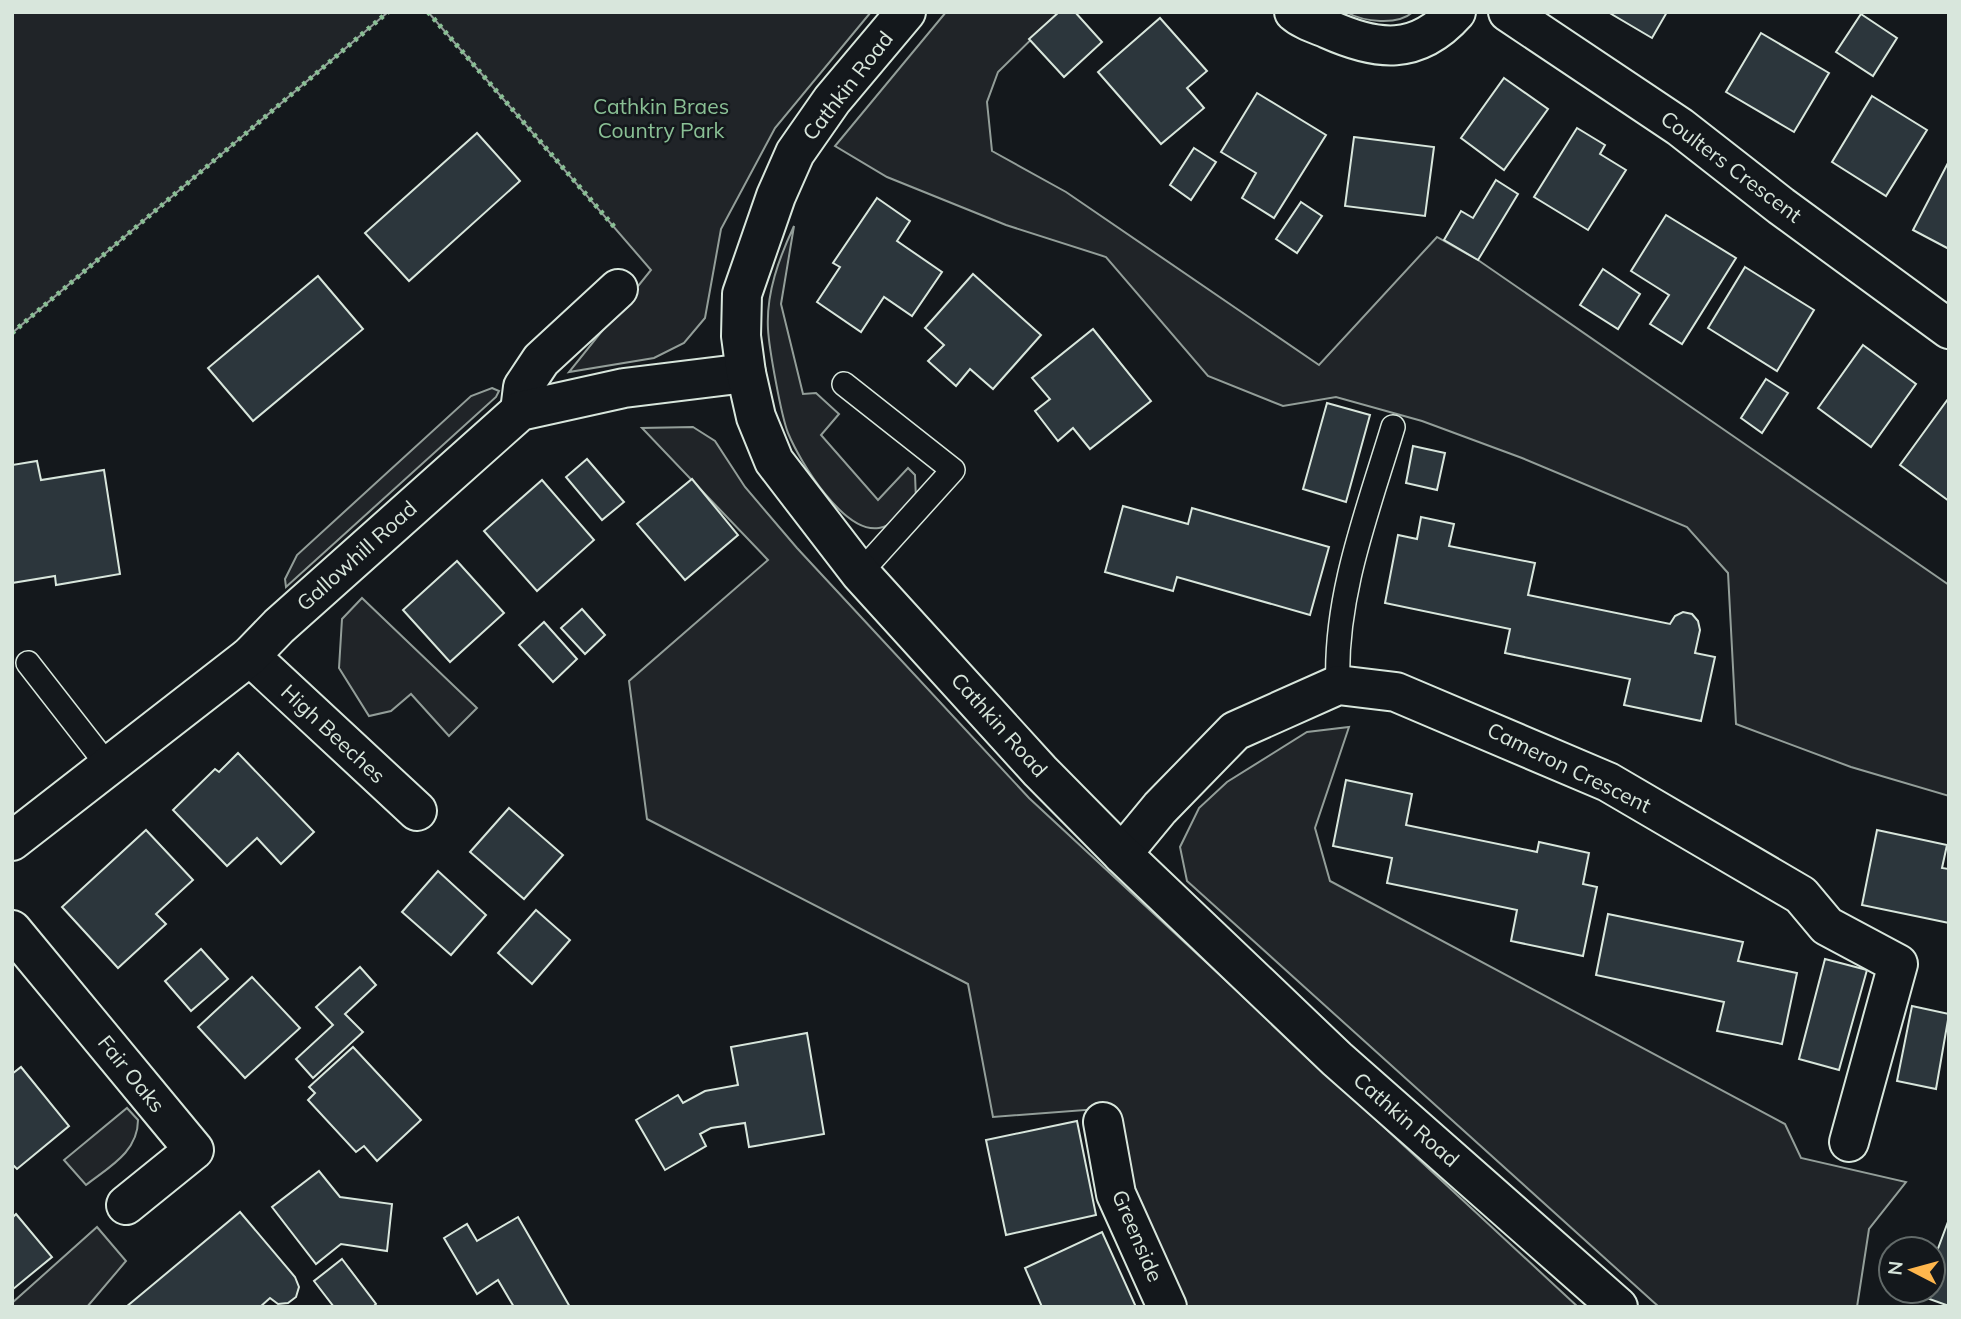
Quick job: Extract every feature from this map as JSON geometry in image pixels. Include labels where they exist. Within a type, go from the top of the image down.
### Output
[{"type":"street","name":"Cathkin Road","points":[[906,12],[832,100],[795,153],[772,205],[742,294],[741,336],[746,373],[756,418],[774,461],[860,573],[1040,771],[1122,854],[1337,1059],[1618,1307]]},
{"type":"street","points":[[1294,12],[1349,38],[1381,48],[1410,44],[1443,27],[1457,12]]},
{"type":"street","name":"Coulters Crescent","points":[[1508,12],[1681,127],[1791,214],[1949,329]]},
{"type":"street","points":[[520,411],[523,387],[541,360],[618,289]]},
{"type":"street","name":"Gallowhill Road","points":[[12,841],[250,656],[279,626],[520,411],[625,388],[746,373]]},
{"type":"street","name":"High Beeches","points":[[250,656],[417,811]]},
{"type":"street","points":[[1122,854],[1160,808],[1235,730],[1338,685]]},
{"type":"street","name":"Cameron Crescent","points":[[1338,685],[1396,692],[1608,782],[1801,895],[1827,926],[1898,964],[1849,1142]]},
{"type":"street","name":"Fair Oaks","points":[[12,930],[194,1150],[126,1205]]},
{"type":"street","name":"Greenside","points":[[1103,1122],[1116,1194],[1167,1307]]},
{"type":"lane","points":[[844,384],[953,470],[860,573]]},
{"type":"lane","points":[[1338,685],[1336,650],[1351,569],[1393,427]]},
{"type":"lane","points":[[28,663],[109,766]]},
{"type":"green space","points":[[12,12],[388,12],[12,333]]},
{"type":"green space","name":"Cathkin Braes Country Park","points":[[428,12],[871,12],[775,128],[721,229],[705,318],[684,343],[654,358],[569,372],[651,270]]},
{"type":"green space","points":[[946,12],[1059,12],[998,72],[987,102],[992,151],[1066,192],[1319,365],[1437,237],[1478,260],[1949,585],[1949,796],[1851,767],[1736,724],[1728,573],[1687,527],[1522,458],[1422,421],[1336,397],[1283,406],[1208,376],[1106,257],[1006,225],[887,177],[835,146]]},
{"type":"green space","points":[[1346,12],[1413,12],[1398,19],[1380,21]]},
{"type":"green space","points":[[794,226],[781,304],[803,394],[816,393],[839,414],[821,435],[878,500],[908,468],[915,475],[916,499],[890,524],[879,528],[866,527],[852,520],[825,494],[802,461],[785,424],[771,351],[768,316],[775,276]]},
{"type":"green space","points":[[492,388],[499,391],[496,397],[286,587],[285,579],[297,555],[471,396]]},
{"type":"green space","points":[[693,427],[715,441],[745,487],[797,548],[1029,798],[1578,1307],[1184,1307],[1122,1176],[1111,1108],[993,1117],[968,984],[647,819],[629,681],[768,560],[642,428]]},
{"type":"green space","points":[[362,598],[477,708],[449,736],[411,694],[391,711],[369,716],[339,668],[342,619]]},
{"type":"green space","points":[[1349,727],[1315,828],[1330,881],[1785,1124],[1801,1158],[1906,1182],[1869,1229],[1857,1307],[1659,1307],[1187,881],[1180,847],[1199,808],[1227,782],[1307,732]]},
{"type":"green space","points":[[127,1108],[138,1120],[133,1141],[121,1158],[86,1185],[64,1160]]},
{"type":"green space","points":[[97,1227],[126,1261],[87,1307],[12,1307],[12,1303]]},
{"type":"building","points":[[1059,12],[1075,12],[1102,42],[1064,77],[1029,39]]},
{"type":"building","points":[[1608,12],[1667,12],[1652,38]]},
{"type":"building","points":[[1861,14],[1897,38],[1873,76],[1836,52]]},
{"type":"building","points":[[1160,18],[1207,71],[1187,88],[1204,108],[1161,144],[1098,72]]},
{"type":"building","points":[[1761,33],[1829,73],[1794,132],[1726,92]]},
{"type":"building","points":[[1504,78],[1548,109],[1504,170],[1461,138]]},
{"type":"building","points":[[1257,93],[1326,135],[1274,218],[1242,198],[1256,173],[1221,152]]},
{"type":"building","points":[[1872,96],[1927,130],[1886,196],[1832,162]]},
{"type":"building","points":[[1577,128],[1605,145],[1600,154],[1626,170],[1588,230],[1534,197]]},
{"type":"building","points":[[477,133],[520,181],[409,281],[365,233]]},
{"type":"building","points":[[1354,137],[1434,147],[1425,216],[1345,206]]},
{"type":"building","points":[[1194,148],[1216,162],[1191,200],[1170,185]]},
{"type":"building","points":[[1949,161],[1949,249],[1913,230]]},
{"type":"building","points":[[1496,180],[1518,194],[1478,260],[1444,240],[1461,211],[1473,218]]},
{"type":"building","points":[[877,198],[910,221],[897,241],[942,272],[912,316],[884,297],[861,332],[817,302],[840,267],[833,263]]},
{"type":"building","points":[[1301,202],[1322,216],[1297,253],[1276,239]]},
{"type":"building","points":[[1666,215],[1736,258],[1682,344],[1650,324],[1669,295],[1631,271]]},
{"type":"building","points":[[1745,267],[1814,310],[1777,371],[1708,328]]},
{"type":"building","points":[[1603,269],[1640,294],[1618,329],[1580,305]]},
{"type":"building","points":[[973,274],[1041,335],[993,389],[970,369],[956,386],[928,361],[944,345],[925,328]]},
{"type":"building","points":[[318,276],[363,329],[253,421],[208,368]]},
{"type":"building","points":[[1093,329],[1151,401],[1090,449],[1073,428],[1058,441],[1035,411],[1050,399],[1032,378]]},
{"type":"building","points":[[1863,345],[1916,384],[1871,447],[1818,408]]},
{"type":"building","points":[[1766,379],[1788,393],[1762,433],[1741,418]]},
{"type":"building","points":[[1949,400],[1949,501],[1900,465]]},
{"type":"building","points":[[1327,403],[1370,415],[1346,502],[1303,489]]},
{"type":"building","points":[[1413,446],[1445,453],[1437,490],[1406,483]]},
{"type":"building","points":[[587,459],[624,502],[602,520],[566,477]]},
{"type":"building","points":[[37,461],[41,480],[104,470],[120,574],[56,585],[55,576],[12,583],[12,465]]},
{"type":"building","points":[[692,479],[738,535],[685,580],[637,524]]},
{"type":"building","points":[[542,480],[594,540],[537,591],[484,531]]},
{"type":"building","points":[[1123,506],[1188,524],[1192,508],[1329,547],[1310,615],[1177,577],[1173,591],[1105,572]]},
{"type":"building","points":[[1421,517],[1454,524],[1449,546],[1535,563],[1528,595],[1670,624],[1675,616],[1683,612],[1692,614],[1698,621],[1700,630],[1695,653],[1715,657],[1701,721],[1624,705],[1630,679],[1505,653],[1510,629],[1385,603],[1398,535],[1417,539]]},
{"type":"building","points":[[457,561],[504,613],[450,662],[403,610]]},
{"type":"building","points":[[582,609],[605,635],[585,654],[561,628]]},
{"type":"building","points":[[544,622],[577,659],[553,682],[519,645]]},
{"type":"building","points":[[238,753],[314,832],[281,864],[257,838],[227,866],[173,810],[215,769],[219,772]]},
{"type":"building","points":[[1346,780],[1412,794],[1406,825],[1537,852],[1539,842],[1589,853],[1583,884],[1597,887],[1583,956],[1511,941],[1517,910],[1387,883],[1392,858],[1333,846]]},
{"type":"building","points":[[509,808],[563,855],[524,899],[470,852]]},
{"type":"building","points":[[146,830],[193,880],[156,914],[166,924],[118,968],[62,907]]},
{"type":"building","points":[[1877,830],[1947,845],[1942,868],[1949,869],[1949,923],[1862,905]]},
{"type":"building","points":[[438,871],[486,915],[451,955],[402,912]]},
{"type":"building","points":[[536,910],[570,940],[532,984],[498,953]]},
{"type":"building","points":[[1608,914],[1743,942],[1738,961],[1797,973],[1782,1044],[1717,1031],[1724,1002],[1596,975]]},
{"type":"building","points":[[201,949],[228,979],[191,1011],[165,981]]},
{"type":"building","points":[[1825,959],[1867,970],[1839,1070],[1799,1059]]},
{"type":"building","points":[[360,967],[376,985],[345,1014],[363,1032],[313,1078],[296,1059],[333,1025],[316,1007]]},
{"type":"building","points":[[252,977],[300,1028],[245,1078],[198,1027]]},
{"type":"building","points":[[1912,1006],[1949,1014],[1936,1089],[1897,1081]]},
{"type":"building","points":[[807,1033],[824,1134],[749,1147],[745,1123],[711,1128],[700,1134],[706,1146],[665,1170],[636,1120],[678,1095],[683,1103],[705,1091],[738,1085],[731,1047]]},
{"type":"building","points":[[353,1047],[421,1120],[377,1161],[364,1146],[356,1152],[308,1100],[315,1093],[309,1087]]},
{"type":"building","points":[[21,1067],[69,1126],[17,1169],[12,1164],[12,1074]]},
{"type":"building","points":[[1077,1121],[1096,1215],[1006,1235],[986,1140]]},
{"type":"building","points":[[319,1171],[340,1197],[392,1204],[387,1251],[341,1244],[316,1264],[272,1207]]},
{"type":"building","points":[[240,1212],[295,1277],[299,1287],[296,1297],[288,1303],[278,1304],[270,1298],[260,1307],[126,1307]]},
{"type":"building","points":[[16,1214],[52,1257],[12,1290],[12,1218]]},
{"type":"building","points":[[518,1217],[570,1307],[514,1307],[498,1280],[477,1294],[444,1238],[467,1224],[477,1241]]},
{"type":"building","points":[[1949,1219],[1949,1306],[1946,1305],[1947,1235],[1943,1235]]},
{"type":"building","points":[[1102,1232],[1136,1307],[1042,1307],[1025,1268]]},
{"type":"building","points":[[342,1259],[376,1304],[373,1307],[334,1307],[314,1281]]},
{"type":"hedge","points":[[12,333],[388,12]]},
{"type":"hedge","points":[[428,12],[617,230]]}]
